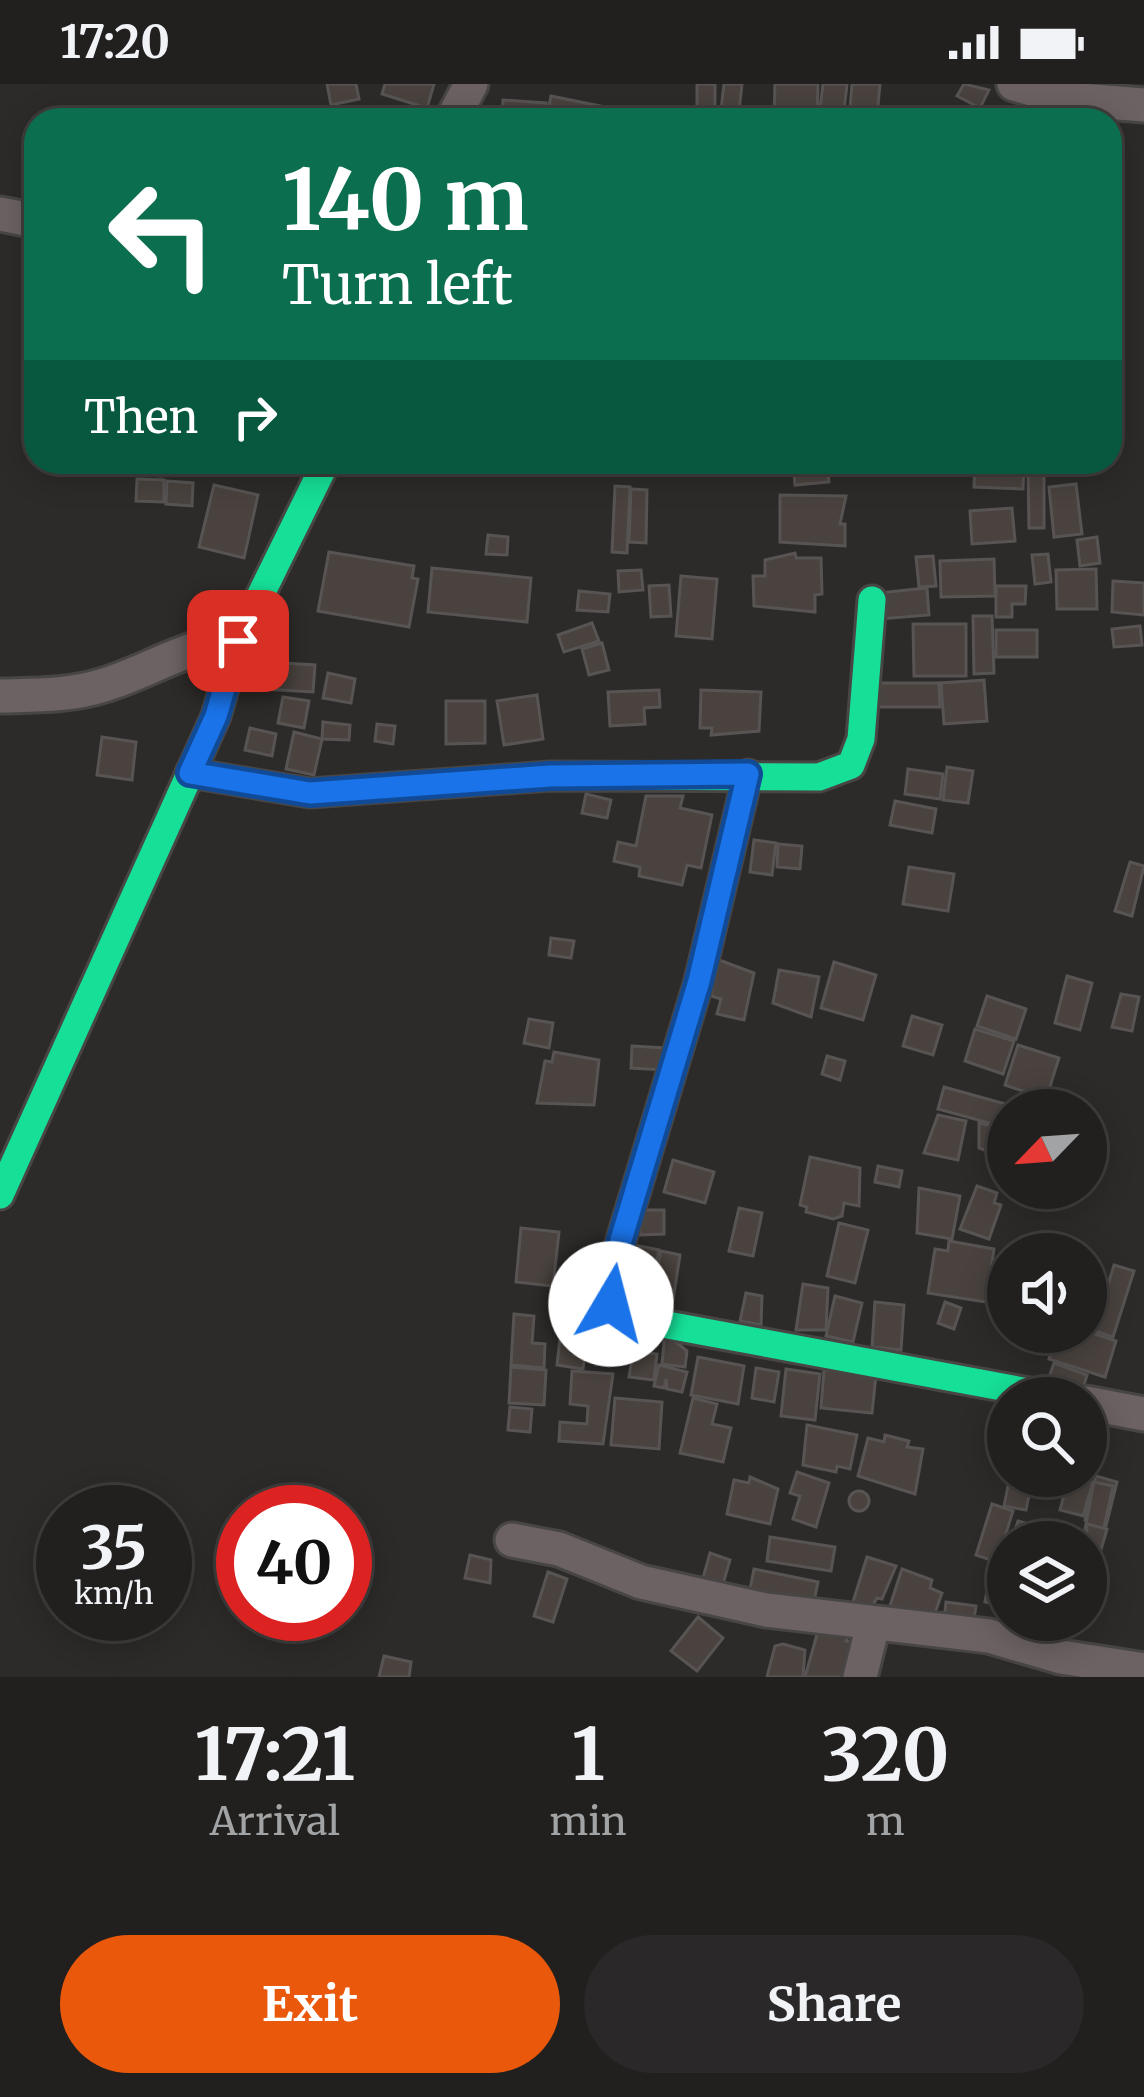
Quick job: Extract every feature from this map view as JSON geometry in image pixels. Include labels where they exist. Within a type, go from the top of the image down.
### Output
[{"type":"street","points":[[1014,84],[1068,99],[1144,105]]},
{"type":"street","points":[[0,1195],[216,716],[238,641],[320,474]]},
{"type":"street","points":[[190,773],[310,793],[550,776],[819,777],[855,759],[872,600]]},
{"type":"street","points":[[0,696],[61,694],[103,686],[207,643],[238,641]]},
{"type":"street","points":[[748,774],[699,981],[615,1260],[611,1304],[630,1318],[987,1384]]},
{"type":"street","points":[[1107,1407],[1144,1414]]},
{"type":"street","points":[[512,1540],[559,1549],[641,1582],[766,1610],[989,1636],[1061,1657],[1144,1670]]},
{"type":"street","points":[[860,1677],[873,1624]]},
{"type":"building","points":[[327,84],[356,84],[359,99],[331,105]]},
{"type":"building","points":[[385,84],[434,84],[427,108],[382,94]]},
{"type":"building","points":[[697,84],[715,84],[715,108],[697,108]]},
{"type":"building","points":[[724,84],[742,84],[739,108],[721,108]]},
{"type":"building","points":[[775,84],[818,84],[817,108],[774,108]]},
{"type":"building","points":[[823,84],[847,84],[844,108],[820,108]]},
{"type":"building","points":[[852,84],[880,84],[878,108],[850,108]]},
{"type":"building","points":[[964,84],[989,90],[980,108],[957,96]]},
{"type":"building","points":[[551,96],[610,108],[549,108]]},
{"type":"building","points":[[503,100],[546,103],[546,108],[503,108]]},
{"type":"building","points":[[794,474],[828,474],[829,482],[795,485]]},
{"type":"building","points":[[975,474],[1024,474],[1023,489],[974,487]]},
{"type":"building","points":[[1028,474],[1044,474],[1044,528],[1029,528]]},
{"type":"building","points":[[137,479],[164,480],[164,502],[136,501]]},
{"type":"building","points":[[167,481],[193,483],[192,506],[166,504]]},
{"type":"building","points":[[1076,484],[1082,534],[1054,537],[1049,487]]},
{"type":"building","points":[[214,485],[258,495],[244,558],[199,547]]},
{"type":"building","points":[[615,486],[630,487],[627,553],[612,552]]},
{"type":"building","points":[[631,489],[647,490],[646,543],[629,542]]},
{"type":"building","points":[[780,495],[846,496],[840,524],[845,524],[845,546],[780,542]]},
{"type":"building","points":[[1012,508],[1015,541],[972,544],[970,511]]},
{"type":"building","points":[[488,535],[508,537],[507,555],[486,554]]},
{"type":"building","points":[[1097,537],[1100,563],[1080,566],[1077,540]]},
{"type":"building","points":[[329,552],[414,566],[412,578],[418,579],[409,627],[318,611]]},
{"type":"building","points":[[795,553],[796,558],[821,558],[822,594],[815,595],[815,612],[754,606],[753,576],[765,576],[765,560]]},
{"type":"building","points":[[1048,554],[1051,582],[1035,584],[1032,555]]},
{"type":"building","points":[[933,556],[936,586],[919,587],[916,557]]},
{"type":"building","points":[[994,559],[995,596],[941,597],[940,561]]},
{"type":"building","points":[[432,568],[531,578],[527,622],[428,612]]},
{"type":"building","points":[[1096,569],[1097,609],[1057,609],[1056,570]]},
{"type":"building","points":[[641,570],[643,590],[619,592],[618,571]]},
{"type":"building","points":[[681,576],[717,579],[712,639],[676,636]]},
{"type":"building","points":[[1113,581],[1144,583],[1144,615],[1112,612]]},
{"type":"building","points":[[669,585],[671,616],[651,617],[649,586]]},
{"type":"building","points":[[996,586],[1026,586],[1025,604],[1012,604],[1012,617],[996,617]]},
{"type":"building","points":[[927,588],[929,615],[880,619],[878,593]]},
{"type":"building","points":[[579,591],[610,594],[608,612],[577,610]]},
{"type":"building","points":[[973,616],[992,616],[994,673],[974,674]]},
{"type":"building","points":[[592,623],[599,641],[564,652],[558,635]]},
{"type":"building","points":[[913,624],[966,624],[966,676],[914,676]]},
{"type":"building","points":[[1140,626],[1142,645],[1114,647],[1112,629]]},
{"type":"building","points":[[996,630],[1037,630],[1037,657],[996,657]]},
{"type":"building","points":[[602,643],[609,670],[589,675],[582,649]]},
{"type":"building","points":[[265,662],[315,665],[313,692],[263,689]]},
{"type":"building","points":[[328,673],[355,679],[351,703],[323,698]]},
{"type":"building","points":[[984,680],[987,721],[944,724],[941,683]]},
{"type":"building","points":[[873,683],[939,683],[940,707],[874,707]]},
{"type":"building","points":[[659,690],[660,707],[644,708],[645,724],[610,726],[608,692]]},
{"type":"building","points":[[701,690],[761,692],[759,731],[711,735],[712,728],[700,728]]},
{"type":"building","points":[[537,695],[543,739],[504,745],[497,701]]},
{"type":"building","points":[[283,697],[309,701],[304,728],[278,723]]},
{"type":"building","points":[[446,701],[485,701],[485,743],[446,744]]},
{"type":"building","points":[[323,722],[350,725],[349,740],[322,739]]},
{"type":"building","points":[[377,724],[395,726],[393,744],[375,741]]},
{"type":"building","points":[[250,728],[276,734],[272,756],[245,750]]},
{"type":"building","points":[[294,732],[322,739],[314,775],[286,769]]},
{"type":"building","points":[[102,737],[136,742],[132,780],[97,775]]},
{"type":"building","points":[[947,767],[973,771],[968,803],[943,800]]},
{"type":"building","points":[[908,769],[943,774],[940,799],[905,794]]},
{"type":"building","points":[[586,794],[611,800],[607,818],[582,813]]},
{"type":"building","points":[[646,796],[683,796],[680,808],[712,815],[701,868],[687,865],[682,885],[639,876],[640,867],[614,861],[618,842],[636,846]]},
{"type":"building","points":[[895,801],[936,809],[932,833],[890,825]]},
{"type":"building","points":[[754,840],[776,843],[772,875],[750,872]]},
{"type":"building","points":[[778,844],[802,846],[800,869],[777,867]]},
{"type":"building","points":[[1130,862],[1144,866],[1132,916],[1115,911]]},
{"type":"building","points":[[909,867],[954,874],[948,911],[903,904]]},
{"type":"building","points":[[551,938],[574,941],[571,958],[549,955]]},
{"type":"building","points":[[719,960],[754,973],[744,1020],[717,1014],[721,999],[711,996]]},
{"type":"building","points":[[834,962],[876,975],[863,1020],[821,1008]]},
{"type":"building","points":[[779,970],[819,977],[811,1017],[773,1003]]},
{"type":"building","points":[[1067,976],[1092,983],[1080,1030],[1055,1023]]},
{"type":"building","points":[[1121,994],[1139,997],[1132,1031],[1112,1027]]},
{"type":"building","points":[[987,996],[1026,1009],[1016,1039],[977,1026]]},
{"type":"building","points":[[912,1016],[942,1025],[933,1055],[903,1046]]},
{"type":"building","points":[[529,1019],[553,1023],[549,1048],[524,1043]]},
{"type":"building","points":[[975,1029],[1014,1041],[1003,1074],[965,1061]]},
{"type":"building","points":[[1018,1045],[1059,1058],[1049,1089],[1005,1085]]},
{"type":"building","points":[[632,1046],[665,1048],[664,1070],[631,1068]]},
{"type":"building","points":[[554,1052],[599,1060],[594,1105],[537,1103],[545,1061],[552,1062]]},
{"type":"building","points":[[827,1056],[845,1061],[840,1080],[822,1074]]},
{"type":"building","points":[[944,1087],[987,1099],[987,1122],[938,1109]]},
{"type":"building","points":[[938,1115],[966,1121],[958,1160],[924,1153]]},
{"type":"building","points":[[979,1123],[987,1125],[987,1151],[979,1148]]},
{"type":"building","points":[[810,1157],[860,1168],[859,1206],[844,1203],[842,1216],[833,1219],[806,1212],[807,1207],[800,1205]]},
{"type":"building","points":[[673,1160],[714,1172],[705,1203],[664,1192]]},
{"type":"building","points":[[878,1166],[902,1171],[899,1187],[875,1182]]},
{"type":"building","points":[[977,1186],[987,1190],[987,1209],[1000,1209],[991,1233],[987,1238],[960,1229]]},
{"type":"building","points":[[919,1188],[960,1196],[952,1239],[917,1233]]},
{"type":"building","points":[[739,1208],[762,1213],[753,1256],[729,1251]]},
{"type":"building","points":[[640,1210],[664,1210],[664,1234],[640,1235]]},
{"type":"building","points":[[839,1223],[868,1230],[855,1283],[827,1276]]},
{"type":"building","points":[[521,1228],[559,1232],[553,1286],[516,1282]]},
{"type":"building","points":[[949,1241],[987,1248],[986,1302],[928,1293],[935,1249],[948,1251]]},
{"type":"building","points":[[634,1245],[659,1250],[648,1302],[622,1304]]},
{"type":"building","points":[[661,1251],[680,1255],[673,1300],[652,1296]]},
{"type":"building","points":[[1114,1265],[1134,1271],[1113,1337],[1107,1335],[1107,1288]]},
{"type":"building","points":[[564,1267],[586,1272],[584,1284],[604,1289],[600,1308],[558,1295]]},
{"type":"building","points":[[803,1284],[828,1288],[826,1330],[796,1330]]},
{"type":"building","points":[[746,1293],[762,1296],[761,1325],[740,1321]]},
{"type":"building","points":[[835,1296],[862,1303],[853,1342],[826,1336]]},
{"type":"building","points":[[875,1302],[904,1305],[901,1350],[872,1347]]},
{"type":"building","points":[[945,1302],[961,1308],[954,1329],[938,1323]]},
{"type":"building","points":[[514,1314],[534,1316],[532,1343],[545,1344],[544,1368],[511,1365]]},
{"type":"building","points":[[562,1322],[588,1326],[583,1369],[557,1365]]},
{"type":"building","points":[[665,1333],[687,1351],[685,1367],[662,1364]]},
{"type":"building","points":[[1107,1338],[1116,1341],[1105,1377],[1049,1359],[1051,1353],[1107,1353]]},
{"type":"building","points":[[633,1351],[657,1354],[654,1380],[629,1377]]},
{"type":"building","points":[[698,1357],[744,1366],[738,1404],[691,1395]]},
{"type":"building","points":[[1054,1363],[1087,1375],[1086,1377],[1049,1377]]},
{"type":"building","points":[[659,1365],[687,1372],[682,1392],[667,1389],[666,1379],[664,1388],[654,1386]]},
{"type":"building","points":[[511,1367],[546,1370],[544,1405],[509,1403]]},
{"type":"building","points":[[756,1368],[779,1372],[774,1402],[752,1398]]},
{"type":"building","points":[[786,1369],[820,1374],[815,1420],[781,1416]]},
{"type":"building","points":[[824,1370],[876,1375],[872,1413],[821,1408]]},
{"type":"building","points":[[572,1371],[613,1374],[603,1444],[559,1441],[560,1422],[587,1424],[588,1406],[570,1404]]},
{"type":"building","points":[[615,1398],[662,1402],[659,1449],[611,1445]]},
{"type":"building","points":[[693,1398],[717,1404],[712,1424],[731,1428],[723,1462],[680,1453]]},
{"type":"building","points":[[510,1407],[532,1409],[530,1432],[508,1430]]},
{"type":"building","points":[[807,1425],[857,1435],[850,1469],[837,1466],[836,1472],[803,1465]]},
{"type":"building","points":[[885,1435],[909,1441],[907,1447],[923,1449],[915,1494],[858,1476],[868,1438],[884,1442]]},
{"type":"building","points":[[797,1472],[829,1483],[816,1527],[793,1519],[800,1496],[790,1493]]},
{"type":"building","points":[[750,1477],[778,1489],[770,1524],[727,1514],[734,1480],[749,1483]]},
{"type":"building","points":[[1107,1479],[1117,1482],[1107,1522],[1085,1520],[1091,1497],[1107,1497]]},
{"type":"building","points":[[1107,1485],[1113,1486],[1105,1521],[1087,1521],[1091,1497],[1107,1497]]},
{"type":"building","points":[[859,1491],[869,1501],[859,1511],[849,1501]]},
{"type":"building","points":[[1006,1497],[1029,1497],[1026,1510],[1004,1506]]},
{"type":"building","points":[[1063,1497],[1089,1497],[1083,1516],[1060,1510]]},
{"type":"building","points":[[992,1504],[1013,1511],[1010,1521],[987,1521],[987,1559],[976,1555]]},
{"type":"building","points":[[770,1537],[835,1547],[831,1571],[767,1561]]},
{"type":"building","points":[[710,1553],[730,1560],[723,1584],[703,1578]]},
{"type":"building","points":[[470,1555],[491,1560],[490,1583],[465,1578]]},
{"type":"building","points":[[867,1557],[896,1566],[882,1599],[877,1598],[870,1610],[852,1605]]},
{"type":"building","points":[[754,1569],[818,1582],[813,1606],[749,1594]]},
{"type":"building","points":[[902,1569],[932,1580],[930,1588],[942,1593],[935,1613],[928,1611],[925,1620],[888,1612]]},
{"type":"building","points":[[548,1572],[567,1579],[553,1622],[534,1616]]},
{"type":"building","points":[[946,1602],[976,1606],[973,1625],[944,1621]]},
{"type":"building","points":[[698,1617],[723,1638],[697,1671],[671,1651]]},
{"type":"building","points":[[818,1631],[848,1635],[846,1641],[857,1644],[854,1677],[805,1677]]},
{"type":"building","points":[[775,1646],[805,1650],[803,1677],[767,1677]]},
{"type":"building","points":[[384,1656],[411,1662],[409,1677],[379,1677]]},
{"type":"traffic: fast","points":[[0,1195],[216,716],[238,641],[320,474]]},
{"type":"traffic: fast","points":[[190,773],[310,793],[550,776],[819,777],[851,765],[861,739],[872,600]]},
{"type":"traffic: fast","points":[[748,774],[699,981],[615,1260],[611,1304],[630,1318],[987,1384]]},
{"type":"route","points":[[238,641],[216,716],[190,773],[310,793],[550,776],[748,774],[699,981],[615,1260],[611,1304]]}]
